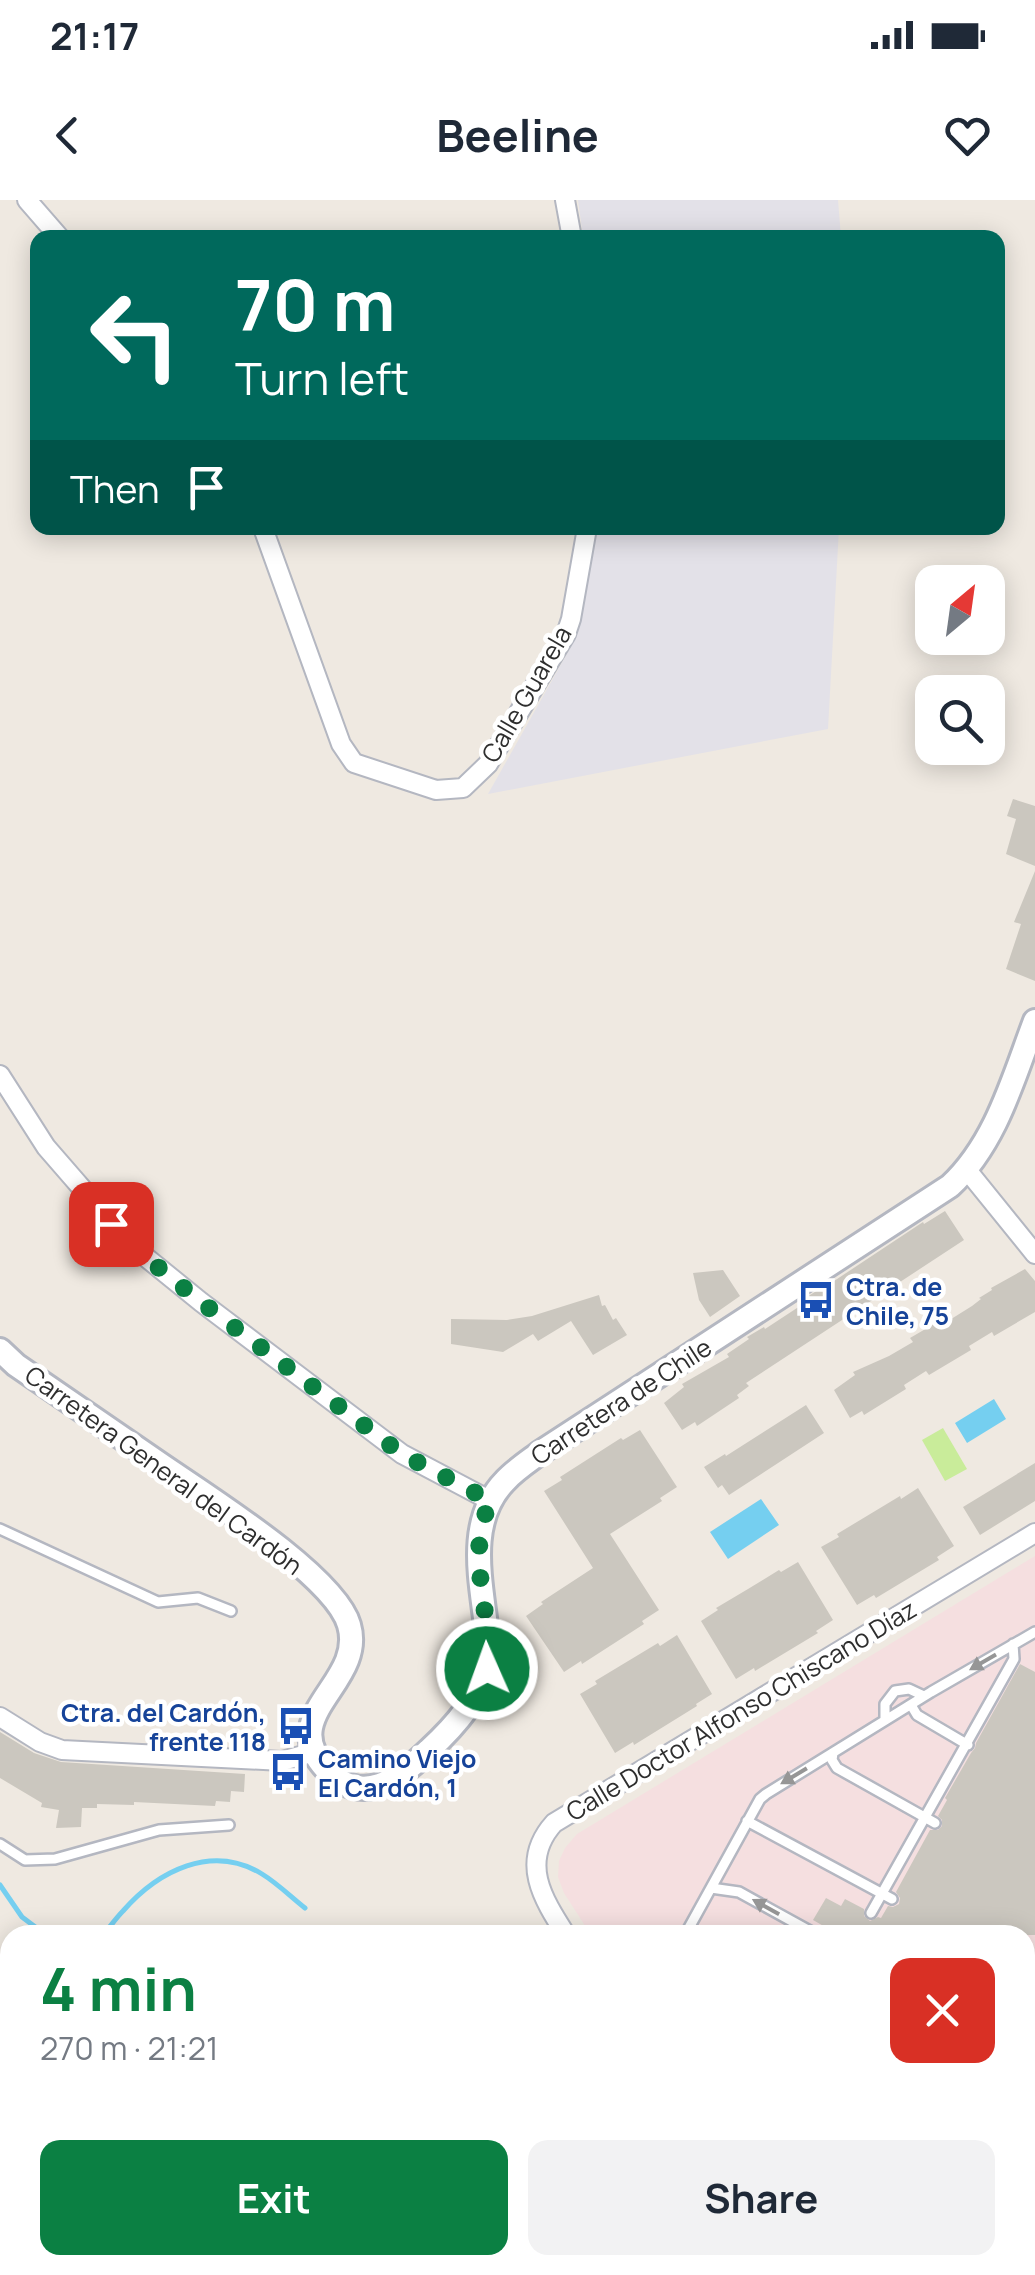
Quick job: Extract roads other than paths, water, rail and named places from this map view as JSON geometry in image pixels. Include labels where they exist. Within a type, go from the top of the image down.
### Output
[{"type":"street","points":[[27,200],[53,230]]},
{"type":"street","points":[[565,200],[571,230]]},
{"type":"street","name":"Calle Guarela","points":[[266,535],[341,744],[354,763],[436,790],[464,788],[488,764],[566,634],[587,535]]},
{"type":"street","name":"Carretera de Chile","points":[[314,1752],[322,1766],[346,1784],[368,1789],[381,1786],[410,1768],[440,1740],[473,1699],[487,1669],[478,1543],[491,1501],[510,1476],[950,1186],[978,1156],[997,1120],[1035,1021]]},
{"type":"street","points":[[0,1075],[46,1147],[132,1246],[402,1454],[491,1501]]},
{"type":"street","points":[[967,1170],[1035,1254]]},
{"type":"street","name":"Carretera General del Cardón","points":[[0,1350],[16,1365],[250,1526],[336,1602],[348,1622],[350,1651],[343,1672],[312,1718],[309,1737],[314,1752]]},
{"type":"street","name":"Calle Doctor Alfonso Chiscano Díaz","points":[[560,1925],[542,1897],[537,1871],[544,1835],[554,1824],[1035,1533]]},
{"type":"street","points":[[0,1717],[40,1742],[62,1750],[282,1760],[314,1752]]},
{"type":"lane","points":[[0,1529],[158,1602],[198,1598],[231,1611]]},
{"type":"lane","points":[[691,1925],[760,1799],[1035,1632]]},
{"type":"lane","points":[[871,1913],[1014,1659],[1014,1644]]},
{"type":"lane","points":[[885,1720],[885,1704],[895,1691],[909,1690],[924,1696]]},
{"type":"lane","points":[[911,1704],[916,1715],[968,1744]]},
{"type":"lane","points":[[833,1753],[832,1760],[838,1768],[934,1822]]},
{"type":"lane","points":[[748,1822],[892,1899]]},
{"type":"lane","points":[[0,1844],[25,1860],[55,1859],[159,1830],[228,1826]]},
{"type":"lane","points":[[711,1888],[739,1892],[799,1925]]},
{"type":"water","points":[[994,1399],[1006,1419],[967,1443],[955,1423]]},
{"type":"water","points":[[761,1499],[779,1525],[728,1559],[710,1532]]},
{"type":"waterway","points":[[111,1925],[152,1884],[187,1866],[205,1862],[243,1865],[268,1878],[305,1908]]},
{"type":"waterway","points":[[0,1885],[22,1917],[33,1925]]},
{"type":"place","name":"Ctra. de Chile, 75","points":[[816,1300]]},
{"type":"place","name":"Ctra. del Cardón, frente 118","points":[[296,1726]]},
{"type":"place","name":"Camino Viejo El Cardón, 1","points":[[288,1772]]}]
